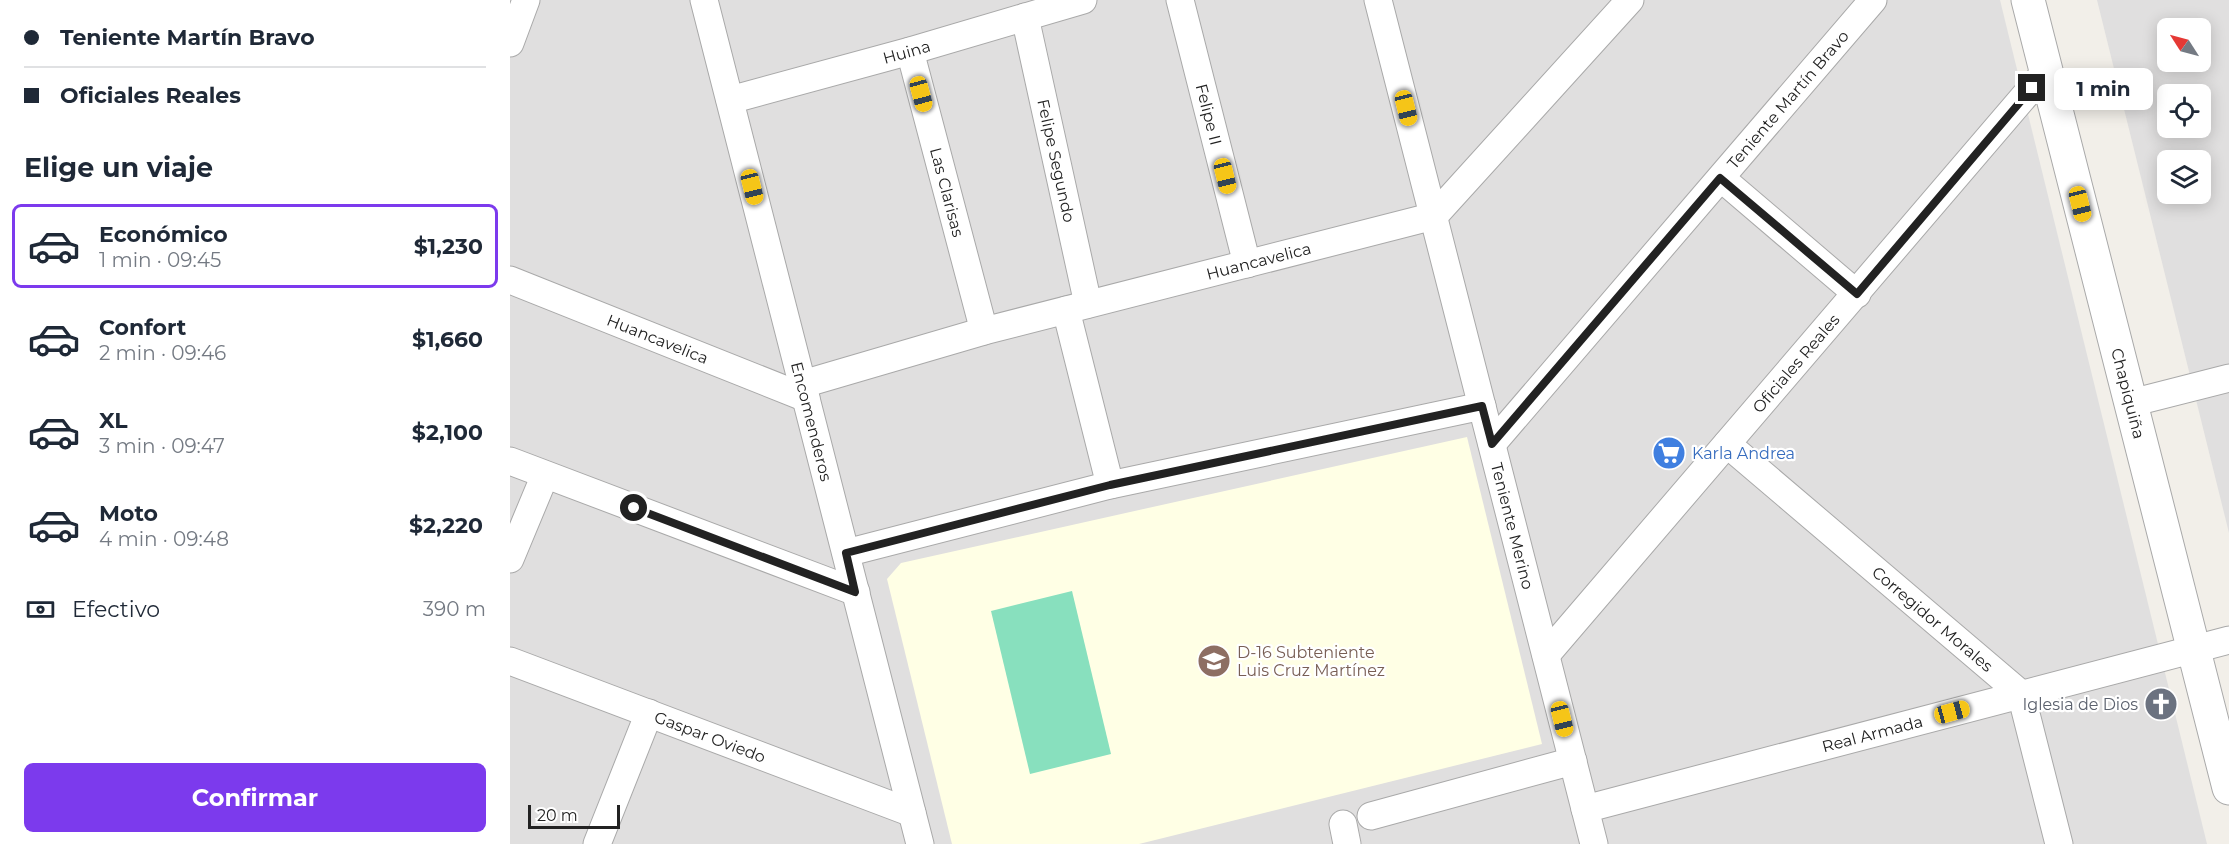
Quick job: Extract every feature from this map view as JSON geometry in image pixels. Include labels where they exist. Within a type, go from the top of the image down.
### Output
[{"type":"street","points":[[510,44],[526,0]]},
{"type":"street","name":"Encomenderos","points":[[704,0],[920,844]]},
{"type":"street","name":"Huina","points":[[730,100],[910,51],[1083,0]]},
{"type":"street","name":"Felipe II","points":[[1180,0],[1247,264]]},
{"type":"street","name":"Teniente Merino","points":[[1378,0],[1594,844]]},
{"type":"street","points":[[1434,216],[1630,0]]},
{"type":"street","name":"Teniente Martín Bravo","points":[[1492,444],[1873,0]]},
{"type":"street","name":"Chapiquiña","points":[[2028,0],[2229,788]]},
{"type":"street","name":"Felipe Segundo","points":[[1025,17],[1110,485]]},
{"type":"street","name":"Las Clarisas","points":[[910,51],[984,331]]},
{"type":"street","name":"Oficiales Reales","points":[[1546,655],[2046,71]]},
{"type":"street","points":[[1720,178],[1857,294]]},
{"type":"street","name":"Huancavelica","points":[[510,280],[804,391],[984,331],[1434,216]]},
{"type":"street","points":[[2131,403],[2229,378]]},
{"type":"street","points":[[846,553],[1110,485],[1482,406]]},
{"type":"street","name":"Corregidor Morales","points":[[1727,444],[2021,694]]},
{"type":"street","points":[[510,461],[855,592]]},
{"type":"street","points":[[510,559],[545,475]]},
{"type":"street","name":"Real Armada","points":[[1585,809],[2229,640]]},
{"type":"street","name":"Gaspar Oviedo","points":[[510,661],[912,813]]},
{"type":"street","points":[[2021,694],[2059,844]]},
{"type":"street","points":[[597,844],[649,713]]},
{"type":"street","points":[[1371,816],[1573,761]]},
{"type":"shaded area","points":[[510,0],[2000,0],[2207,844],[510,844]]},
{"type":"shaded area","points":[[2097,0],[2229,0],[2229,533]]},
{"type":"shaded area","name":"D-16 Subteniente Luis Cruz Martínez","points":[[1467,437],[1542,744],[1139,844],[952,844],[887,579],[901,563]]},
{"type":"green space","points":[[1072,591],[1111,754],[1030,774],[991,611]]},
{"type":"place","name":"Karla Andrea","points":[[1669,453]]},
{"type":"place","name":"D-16 Subteniente Luis Cruz Martínez","points":[[1214,661]]},
{"type":"place","name":"Iglesia de Dios","points":[[2161,704]]},
{"type":"route","points":[[634,508],[855,592],[846,553],[1110,485],[1482,406],[1492,444],[1720,178],[1857,294],[2032,88]]}]
